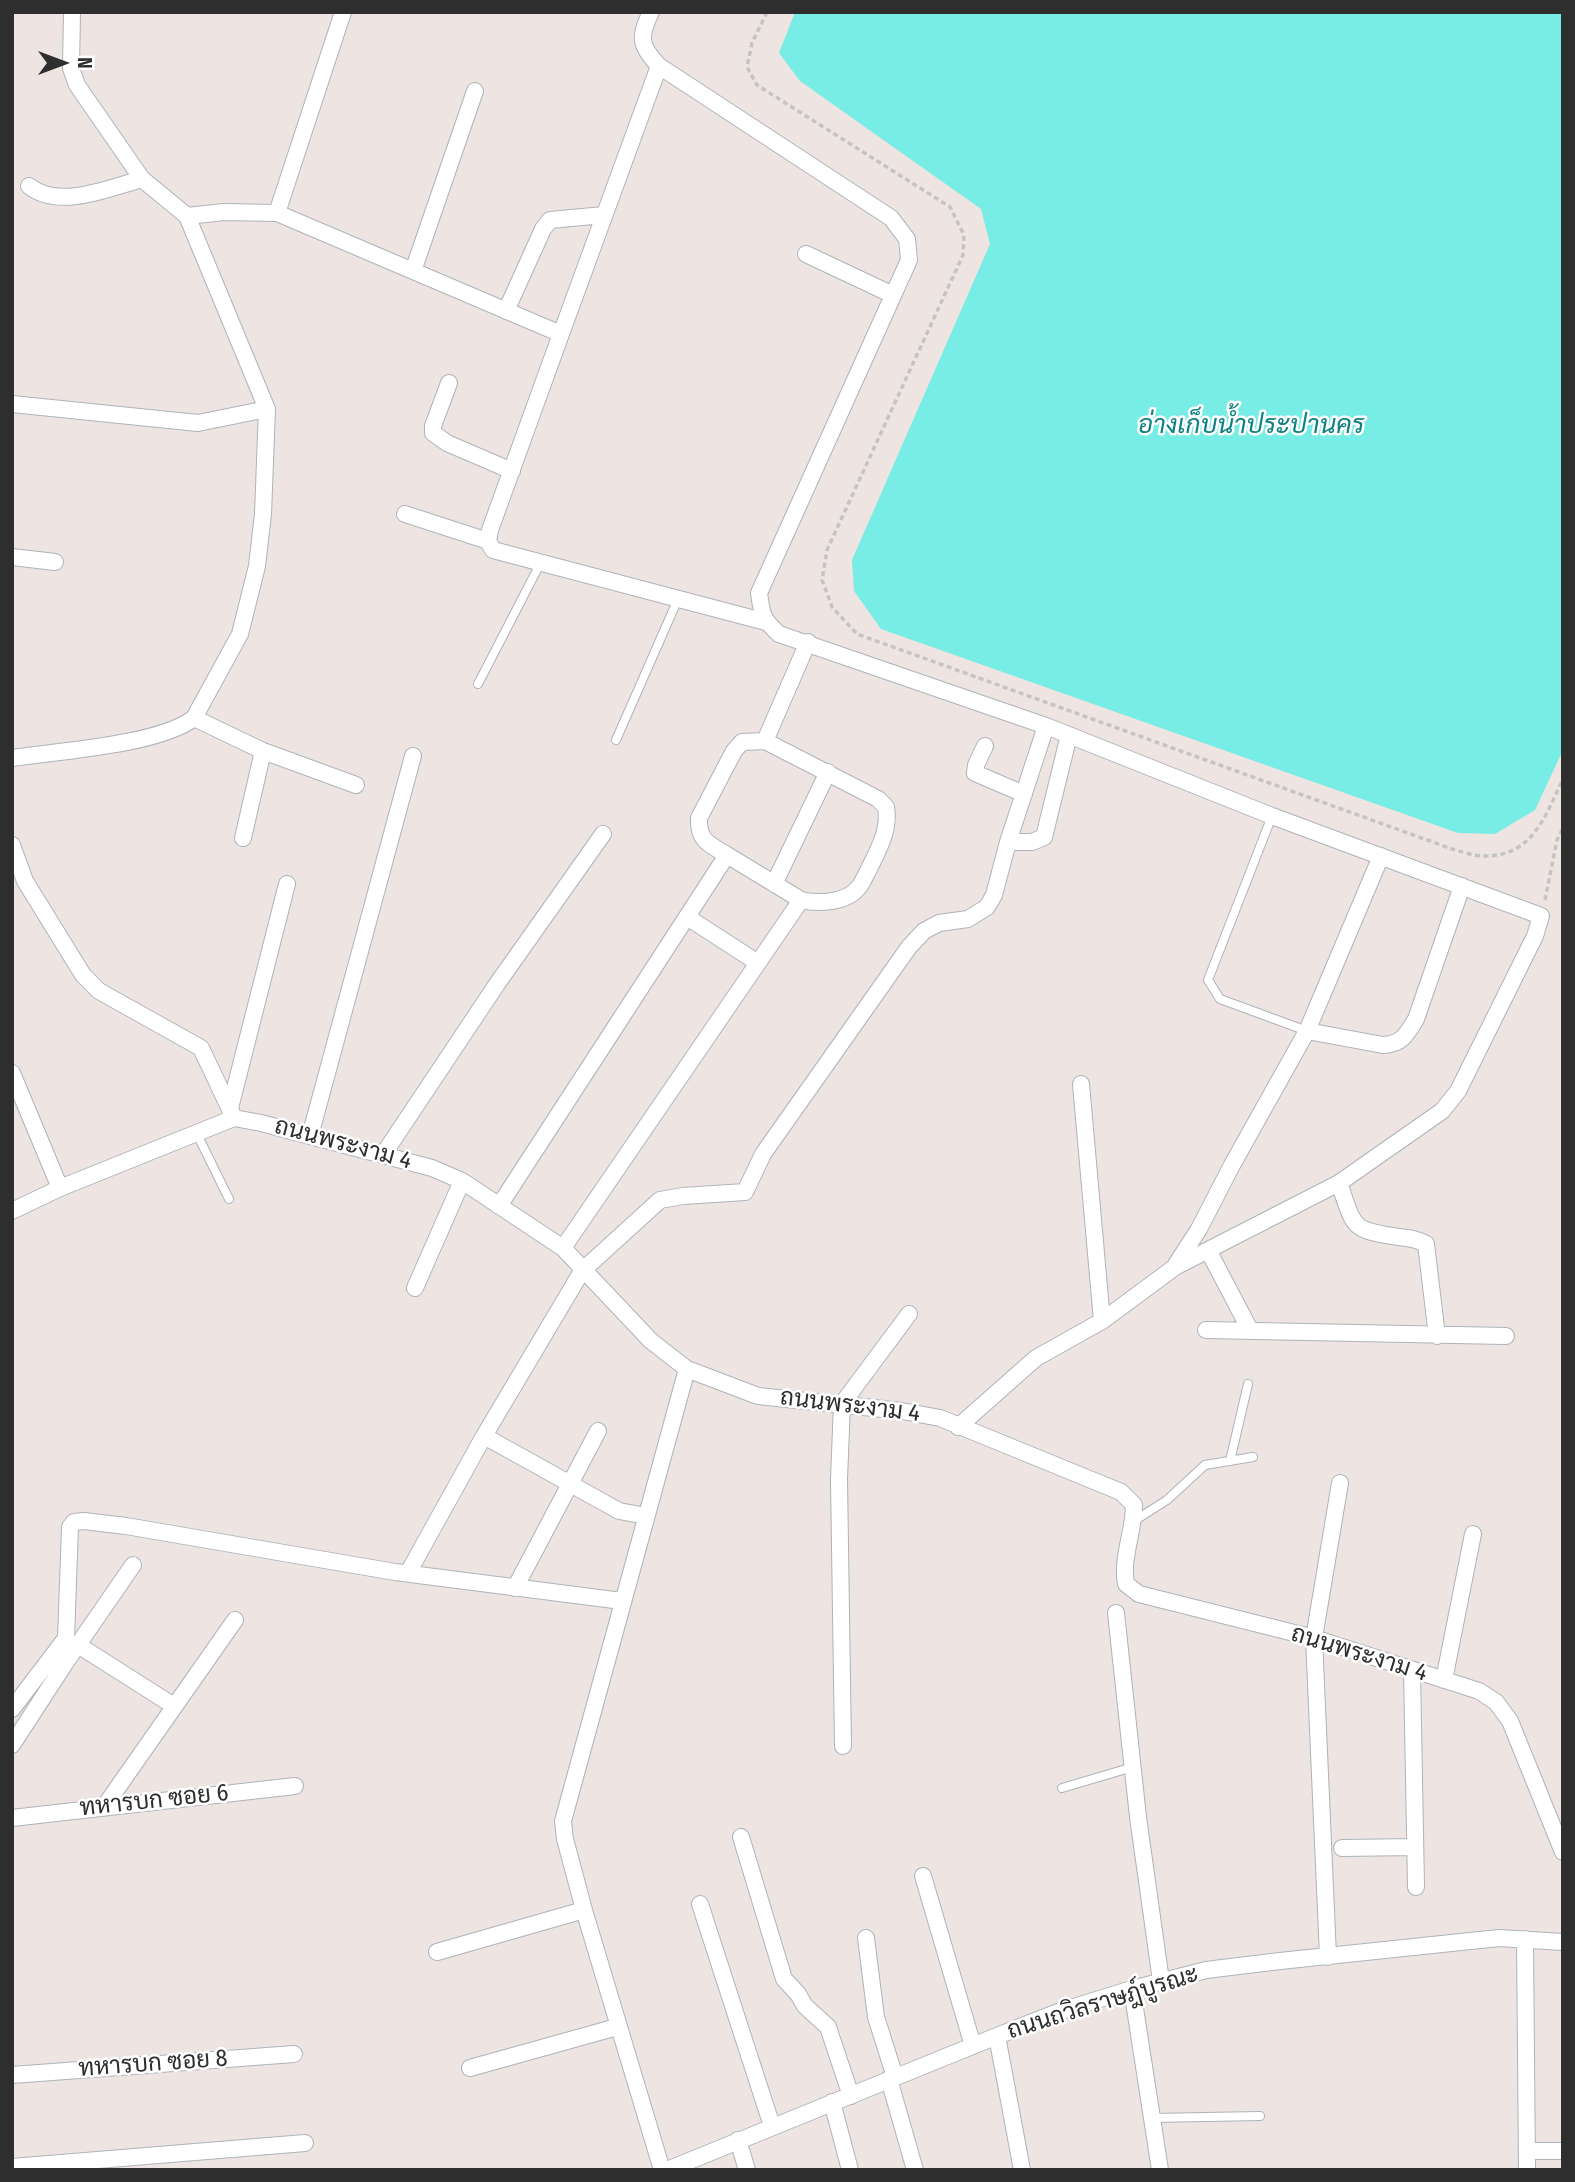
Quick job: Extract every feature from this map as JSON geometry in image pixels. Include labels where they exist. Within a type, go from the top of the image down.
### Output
[{"type":"street","points":[[12,758],[149,738],[183,726],[194,718],[240,634],[257,566],[263,514],[267,409],[187,216],[142,179],[72,76],[72,12]]},
{"type":"street","points":[[277,213],[343,12]]},
{"type":"street","points":[[651,12],[642,31],[645,51],[659,66],[891,218],[907,239],[909,260],[759,593],[762,616],[766,622],[779,634],[1046,726],[1272,816],[1541,916],[1535,936],[1458,1091],[1442,1111],[1339,1183],[1175,1267],[1102,1321],[1036,1358],[958,1427]]},
{"type":"street","points":[[659,66],[488,541],[492,550],[540,564],[766,622]]},
{"type":"street","points":[[413,271],[475,91]]},
{"type":"street","points":[[29,186],[51,198],[142,179]]},
{"type":"street","points":[[187,216],[224,212],[277,213],[561,334]]},
{"type":"street","points":[[506,310],[543,229],[550,220],[604,215]]},
{"type":"street","points":[[806,254],[893,296]]},
{"type":"street","points":[[449,383],[433,426],[433,433],[447,443],[512,471]]},
{"type":"street","points":[[12,404],[198,423],[267,409]]},
{"type":"street","points":[[405,514],[488,541]]},
{"type":"street","points":[[12,557],[55,562]]},
{"type":"street","points":[[765,741],[808,642]]},
{"type":"street","points":[[194,718],[263,751],[356,785]]},
{"type":"street","points":[[408,1573],[484,1436],[582,1271],[660,1200],[745,1192],[763,1154],[909,947],[923,931],[939,923],[968,919],[987,908],[994,895],[1008,842],[1046,726]]},
{"type":"street","points":[[1008,842],[1032,842],[1044,837],[1069,735]]},
{"type":"street","points":[[765,741],[828,772],[878,799],[886,807],[887,827],[883,841],[858,889],[845,897],[822,903],[801,900],[706,842],[699,830],[699,818],[734,751],[742,743],[765,741]]},
{"type":"street","points":[[985,746],[975,774],[1024,794]]},
{"type":"street","points":[[243,838],[263,751]]},
{"type":"street","points":[[310,1136],[413,756]]},
{"type":"street","points":[[774,884],[828,772]]},
{"type":"street","points":[[383,1155],[497,984],[603,834]]},
{"type":"street","points":[[12,845],[15,867],[83,975],[99,991],[179,1033],[201,1048],[232,1113]]},
{"type":"street","points":[[499,1206],[727,855]]},
{"type":"street","points":[[1175,1267],[1199,1229],[1307,1031],[1381,856]]},
{"type":"street","points":[[12,1211],[60,1188],[197,1132],[232,1113],[287,884]]},
{"type":"street","points":[[1307,1031],[1383,1045],[1395,1044],[1407,1035],[1416,1018],[1462,886]]},
{"type":"street","points":[[562,1248],[801,900]]},
{"type":"street","points":[[687,917],[758,963]]},
{"type":"street","points":[[12,1073],[60,1188]]},
{"type":"street","points":[[1082,1084],[1102,1321]]},
{"type":"street","name":"ถนนพระงาม 4","points":[[232,1113],[432,1168],[462,1181],[562,1248],[651,1341],[687,1369],[758,1395],[940,1418],[1121,1492],[1135,1505],[1135,1521],[1124,1574],[1126,1584],[1139,1594],[1314,1639],[1479,1691],[1496,1702],[1510,1721],[1563,1852]]},
{"type":"street","points":[[415,1289],[462,1181]]},
{"type":"street","points":[[1339,1183],[1354,1223],[1362,1230],[1418,1239],[1426,1244],[1437,1336]]},
{"type":"street","points":[[1208,1250],[1250,1330]]},
{"type":"street","points":[[844,1745],[839,1479],[842,1404],[909,1314]]},
{"type":"street","points":[[1206,1330],[1506,1336]]},
{"type":"street","points":[[662,2170],[617,2027],[565,1839],[563,1821],[687,1369]]},
{"type":"street","points":[[515,1588],[598,1431]]},
{"type":"street","points":[[484,1436],[619,1511],[646,1516]]},
{"type":"street","points":[[1328,1956],[1314,1639],[1340,1483]]},
{"type":"street","points":[[12,1709],[66,1638],[70,1527],[74,1522],[125,1526],[408,1573],[622,1601]]},
{"type":"street","points":[[1444,1680],[1473,1534]]},
{"type":"street","points":[[12,1745],[133,1565]]},
{"type":"street","points":[[1116,1613],[1161,1981]]},
{"type":"street","points":[[104,1807],[235,1620]]},
{"type":"street","points":[[78,1645],[174,1706]]},
{"type":"street","points":[[1412,1670],[1416,1887]]},
{"type":"street","name":"ทหารบก ซอย 6","points":[[12,1818],[295,1786]]},
{"type":"street","points":[[741,1837],[784,1979],[828,2027],[851,2096]]},
{"type":"street","points":[[1342,1848],[1415,1847]]},
{"type":"street","points":[[923,1876],[973,2046]]},
{"type":"street","points":[[700,1904],[772,2126]]},
{"type":"street","points":[[437,1952],[584,1910]]},
{"type":"street","points":[[866,1938],[876,2017],[915,2170]]},
{"type":"street","name":"ถนนถวิลราษฎ์บูรณะ","points":[[667,2170],[1061,2011],[1161,1981],[1206,1970],[1499,1938],[1563,1942]]},
{"type":"street","points":[[1525,1939],[1527,2170]]},
{"type":"street","points":[[1132,1989],[1160,2170]]},
{"type":"street","points":[[470,2068],[617,2027]]},
{"type":"street","points":[[997,2036],[1022,2170]]},
{"type":"street","name":"ทหารบก ซอย 8","points":[[12,2075],[294,2053]]},
{"type":"street","points":[[832,2102],[850,2170]]},
{"type":"street","points":[[738,2140],[747,2170]]},
{"type":"street","points":[[12,2167],[305,2143]]},
{"type":"street","points":[[1527,2151],[1563,2151]]},
{"type":"lane","points":[[478,684],[540,564]]},
{"type":"lane","points":[[616,740],[678,600]]},
{"type":"lane","points":[[1272,816],[1208,980],[1220,999],[1307,1031]]},
{"type":"lane","points":[[197,1132],[229,1199]]},
{"type":"lane","points":[[1230,1461],[1248,1384]]},
{"type":"lane","points":[[1135,1521],[1167,1500],[1205,1465],[1254,1458]]},
{"type":"lane","points":[[1062,1788],[1133,1767]]},
{"type":"lane","points":[[1152,2118],[1260,2116]]},
{"type":"path","points":[[767,12],[752,43],[747,67],[757,85],[950,207],[964,235],[963,255],[827,550],[822,580],[832,607],[857,634],[1463,852],[1485,856],[1512,851],[1537,833],[1563,779]]},
{"type":"path","points":[[1541,916],[1557,840],[1563,828]]},
{"type":"water","name":"อ่างเก็บน้ำประปานคร","points":[[795,12],[1563,12],[1563,750],[1535,810],[1495,834],[1458,833],[881,629],[854,591],[852,560],[990,244],[981,209],[800,81],[779,53]]}]
